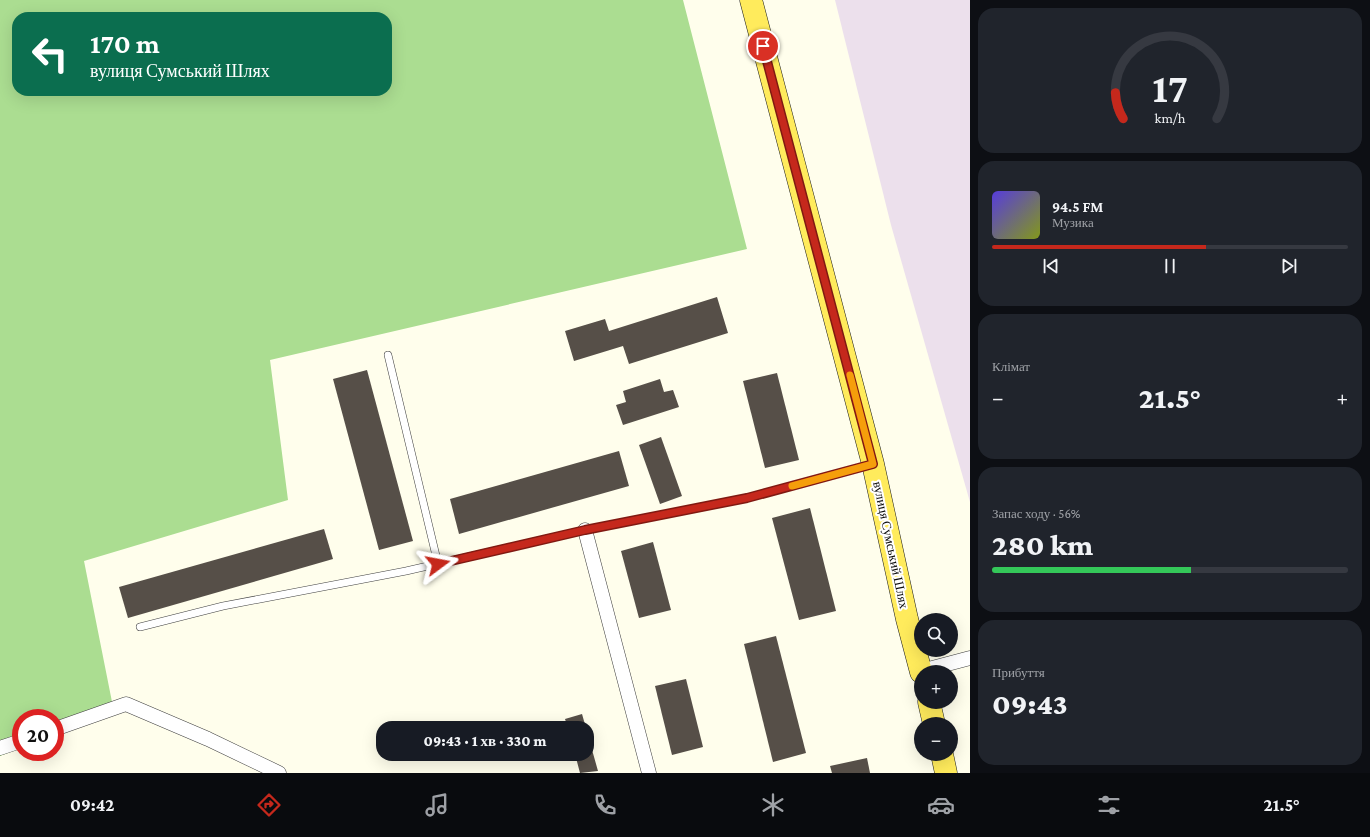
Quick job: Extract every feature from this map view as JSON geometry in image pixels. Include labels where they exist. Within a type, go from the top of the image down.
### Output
[{"type":"main road","name":"вулиця Сумський Шлях","points":[[751,0],[873,464],[907,619],[919,665]]},
{"type":"main road","points":[[943,761],[946,773]]},
{"type":"street","points":[[585,530],[649,773]]},
{"type":"street","points":[[944,665],[970,658]]},
{"type":"street","points":[[64,726],[126,704],[208,739],[279,773]]},
{"type":"street","points":[[0,748],[12,744]]},
{"type":"lane","points":[[388,355],[438,564]]},
{"type":"lane","points":[[140,627],[223,606],[438,564],[585,530],[747,498],[873,464]]},
{"type":"shaded area","points":[[835,0],[970,0],[970,502],[891,225]]},
{"type":"green space","points":[[0,0],[683,0],[747,249],[270,360],[288,500],[84,561],[114,712],[64,731],[64,709],[12,709],[12,751],[0,756]]},
{"type":"building","points":[[717,297],[728,333],[629,364],[623,346],[574,361],[565,331],[605,319],[609,331]]},
{"type":"building","points":[[367,370],[413,541],[379,550],[333,379]]},
{"type":"building","points":[[777,373],[799,460],[765,468],[743,381]]},
{"type":"building","points":[[660,379],[664,392],[673,390],[679,407],[623,425],[616,405],[626,402],[623,391]]},
{"type":"building","points":[[661,437],[682,496],[660,504],[639,445]]},
{"type":"building","points":[[619,451],[629,486],[459,534],[450,499]]},
{"type":"building","points":[[810,508],[836,611],[799,620],[772,518]]},
{"type":"building","points":[[324,529],[333,559],[128,618],[119,587]]},
{"type":"building","points":[[653,542],[671,610],[639,618],[621,551]]},
{"type":"building","points":[[776,636],[806,753],[773,762],[744,644]]},
{"type":"building","points":[[686,679],[703,747],[672,755],[655,686]]},
{"type":"building","points":[[582,714],[584,721],[566,721],[565,719]]},
{"type":"building","points":[[594,757],[598,771],[580,773],[577,761],[594,761]]},
{"type":"building","points":[[867,758],[870,773],[832,773],[830,766]]},
{"type":"slow traffic","points":[[792,486],[873,464],[850,375]]},
{"type":"route","points":[[438,564],[585,530],[747,498],[873,464],[763,46]]}]
